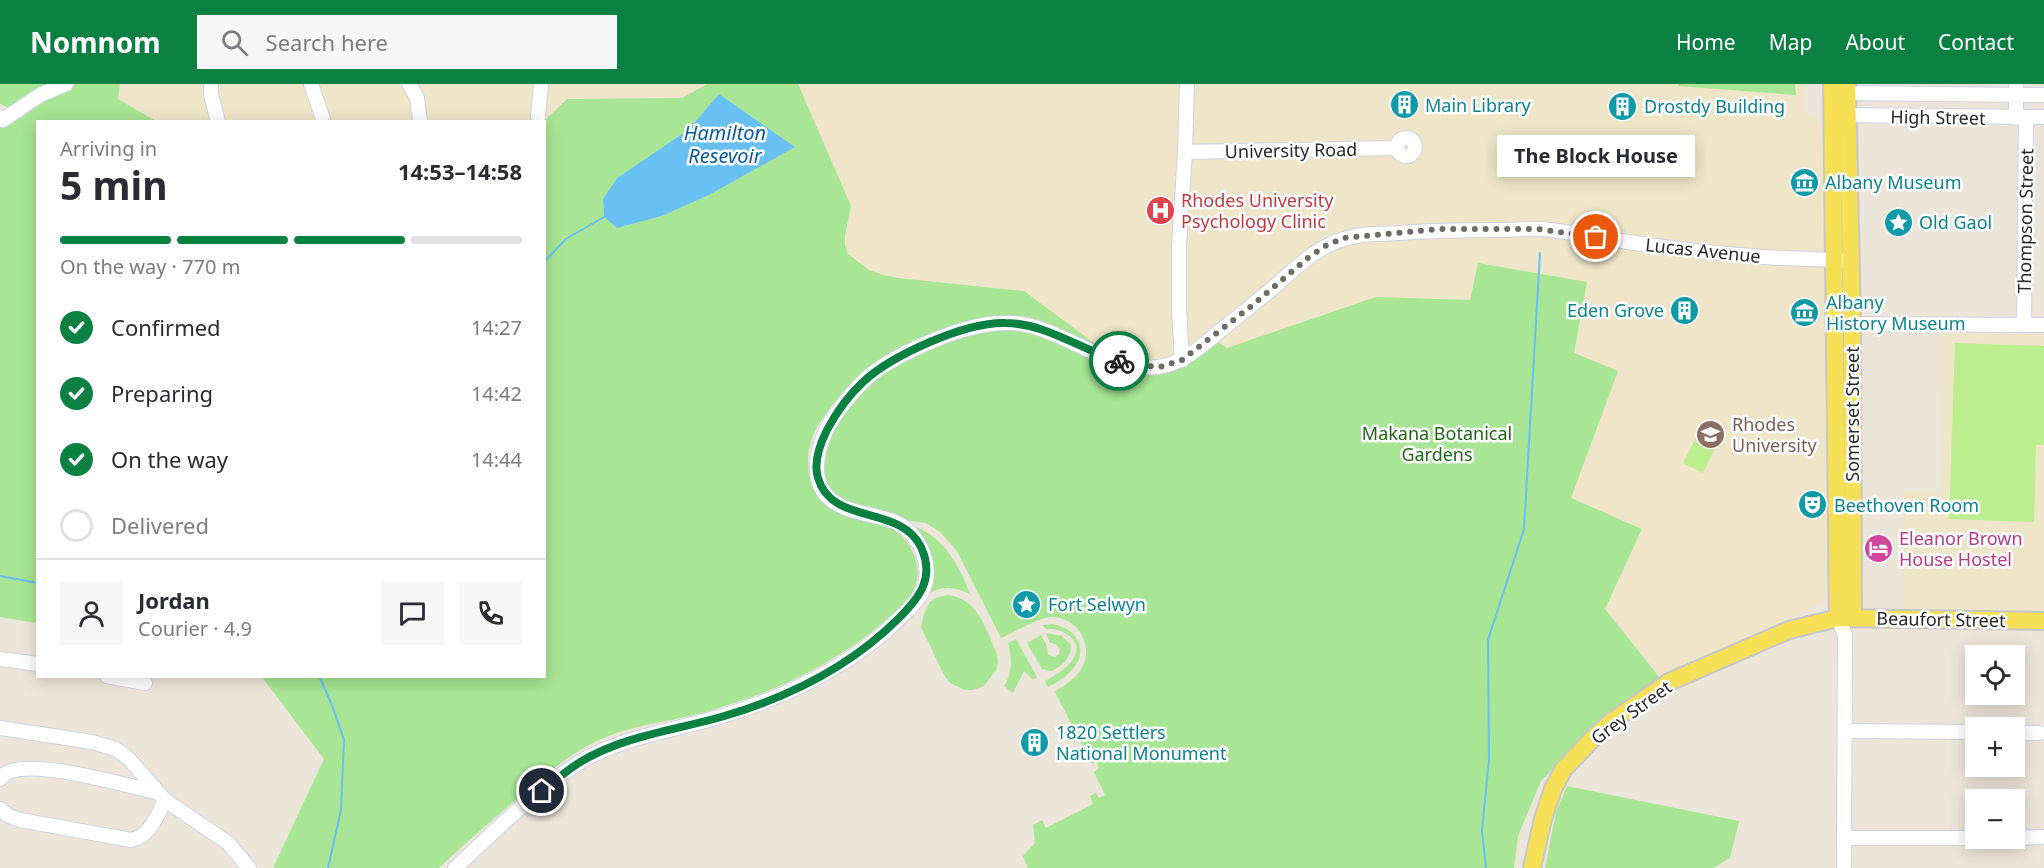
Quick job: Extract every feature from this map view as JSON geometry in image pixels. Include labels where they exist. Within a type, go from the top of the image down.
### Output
[{"type":"main road","name":"Somerset Street","points":[[1839,88],[1845,618]]},
{"type":"main road","name":"Beaufort Street","points":[[1845,618],[2044,621]]},
{"type":"main road","name":"Grey Street","points":[[1532,868],[1552,789],[1570,762],[1611,722],[1669,682],[1789,630],[1845,618]]},
{"type":"street","points":[[0,117],[3,120],[40,95],[66,84]]},
{"type":"street","points":[[211,84],[218,120]]},
{"type":"street","points":[[311,84],[323,119]]},
{"type":"street","points":[[409,84],[417,98],[420,120]]},
{"type":"street","points":[[538,117],[542,84]]},
{"type":"street","points":[[1182,360],[1179,247],[1187,84]]},
{"type":"street","name":"High Street","points":[[1839,88],[2016,90],[2044,96]]},
{"type":"street","name":"Thompson Street","points":[[2016,90],[2021,118],[2024,325]]},
{"type":"street","name":"High Street","points":[[1840,115],[2044,117]]},
{"type":"street","name":"University Road","points":[[1185,152],[1396,148]]},
{"type":"street","name":"Lucas Avenue","points":[[455,868],[542,791],[581,761],[631,740],[723,716],[784,694],[826,674],[857,656],[920,596],[924,584],[925,560],[916,540],[897,523],[840,506],[830,499],[822,489],[817,476],[816,459],[822,440],[834,416],[861,383],[895,359],[923,345],[987,324],[1004,322],[1050,332],[1099,355],[1132,365],[1160,367],[1182,360],[1327,245],[1344,238],[1358,236],[1439,229],[1538,229],[1740,255],[1842,261]]},
{"type":"street","points":[[1843,323],[2044,325]]},
{"type":"street","name":"Somerset Street","points":[[1844,868],[1845,618]]},
{"type":"street","points":[[0,659],[36,664]]},
{"type":"street","points":[[118,678],[145,683]]},
{"type":"street","points":[[0,728],[92,742],[116,749],[129,759],[161,796],[228,843],[249,868]]},
{"type":"street","points":[[1845,731],[1965,732]]},
{"type":"street","points":[[2025,733],[2039,733]]},
{"type":"street","points":[[0,779],[12,770],[36,768],[101,780],[161,796]]},
{"type":"street","points":[[0,809],[20,820],[131,840],[140,838],[146,833],[161,796]]},
{"type":"street","points":[[2025,838],[2044,837]]},
{"type":"street","points":[[1844,838],[1965,838]]},
{"type":"shaded area","points":[[120,84],[707,84],[683,98],[567,99],[546,120],[154,120],[118,99]]},
{"type":"shaded area","name":"Rhodes University","points":[[798,84],[1805,84],[1805,115],[1816,116],[1817,123],[1825,128],[1828,591],[1822,603],[1660,678],[1605,609],[1642,529],[1571,498],[1618,371],[1574,353],[1586,282],[1478,264],[1470,300],[1376,297],[1227,348],[1215,340],[1174,357],[1145,360],[1114,355],[1102,349],[1024,291],[898,278],[883,275],[858,263],[848,254],[845,245],[851,205]]},
{"type":"shaded area","points":[[1943,332],[2044,335],[2044,610],[1904,610],[1904,491],[1941,492]]},
{"type":"green space","points":[[0,84],[51,84],[13,110],[0,104]]},
{"type":"green space","points":[[76,84],[120,84],[118,99],[154,120],[36,120],[36,623],[0,617],[0,127],[48,96]]},
{"type":"green space","points":[[707,84],[798,84],[851,206],[845,236],[848,254],[869,270],[883,275],[1024,291],[1102,349],[1061,329],[1029,317],[991,318],[926,337],[893,353],[878,362],[836,401],[813,436],[808,457],[809,472],[817,495],[833,510],[881,523],[898,532],[910,547],[918,570],[914,589],[902,606],[864,638],[843,652],[799,677],[753,697],[705,712],[630,729],[594,742],[550,772],[439,868],[273,868],[324,759],[263,678],[546,678],[545,120],[567,99],[682,98]],"holes":[[[719,94],[794,147],[709,195],[662,216],[617,228],[604,217],[603,199],[617,178],[688,130]]]},
{"type":"green space","points":[[1678,84],[1795,84],[1796,95],[1678,86]]},
{"type":"green space","name":"Makana Botanical Gardens","points":[[1478,263],[1587,282],[1574,353],[1618,371],[1571,498],[1642,529],[1605,609],[1660,678],[1626,700],[1541,781],[1518,836],[1514,868],[1028,868],[1023,856],[1035,843],[1033,825],[1042,820],[1046,828],[1093,804],[1090,796],[1096,793],[1099,798],[1105,795],[1094,772],[1099,768],[1096,762],[1092,764],[1055,692],[1080,672],[1085,659],[1085,642],[1070,622],[1053,617],[1034,622],[1001,638],[957,551],[940,532],[926,523],[905,520],[843,500],[832,492],[824,480],[821,464],[825,446],[845,409],[867,385],[893,366],[961,336],[990,328],[1017,327],[1158,371],[1215,340],[1227,348],[1376,297],[1470,300]]},
{"type":"green space","points":[[1955,343],[2044,346],[2044,445],[2036,445],[2034,522],[1949,519]]},
{"type":"green space","points":[[1698,434],[1717,444],[1703,473],[1683,463]]},
{"type":"green space","points":[[914,526],[935,538],[950,554],[971,595],[950,588],[929,593],[933,573],[932,557]]},
{"type":"green space","points":[[948,595],[959,598],[974,609],[985,626],[997,654],[996,670],[984,686],[973,690],[965,690],[950,683],[921,627],[930,602],[935,598]]},
{"type":"green space","points":[[1053,624],[1073,634],[1080,645],[1080,652],[1079,659],[1072,670],[1048,687],[1045,681],[1071,662],[1077,648],[1068,635],[1057,630],[1045,629],[1043,625]]},
{"type":"green space","points":[[1046,633],[1062,636],[1071,645],[1066,661],[1051,671],[1042,669],[1027,643],[1041,635],[1047,646],[1048,655],[1055,657],[1059,654],[1060,649],[1056,644],[1050,643]]},
{"type":"green space","points":[[1016,639],[1037,677],[1033,680],[1024,671],[1013,693],[1004,686],[1011,665],[1008,643]]},
{"type":"green space","points":[[1567,786],[1739,821],[1730,858],[1713,868],[1545,868],[1556,812]]},
{"type":"water","name":"Hamilton Resevoir","points":[[719,94],[795,147],[709,195],[662,216],[617,228],[604,217],[603,199],[617,178],[688,130]]},
{"type":"waterway","points":[[546,260],[566,239],[604,217]]},
{"type":"waterway","points":[[1486,868],[1482,831],[1489,759],[1488,640],[1524,529],[1540,253]]},
{"type":"waterway","points":[[0,576],[36,583]]},
{"type":"waterway","points":[[320,678],[344,740],[341,810],[328,868]]},
{"type":"way so far","points":[[1119,361],[1132,365],[1160,367],[1182,360],[1249,308],[1309,257],[1327,245],[1344,238],[1439,229],[1538,229],[1596,237]]},
{"type":"place","name":"Main Library","points":[[1404,105]]},
{"type":"place","name":"Drostdy Building","points":[[1623,106]]},
{"type":"place","name":"Albany Museum","points":[[1804,182]]},
{"type":"place","name":"Rhodes University Psychology Clinic","points":[[1160,210]]},
{"type":"place","name":"Old Gaol","points":[[1898,222]]},
{"type":"place","name":"The Block House","points":[[1596,237]]},
{"type":"place","name":"Eden Grove","points":[[1685,310]]},
{"type":"place","name":"Albany History Museum","points":[[1805,312]]},
{"type":"place","name":"Rhodes University","points":[[1711,434]]},
{"type":"place","name":"Beethoven Room","points":[[1813,505]]},
{"type":"place","name":"Eleanor Brown House Hostel","points":[[1878,548]]},
{"type":"place","name":"Fort Selwyn","points":[[1027,604]]},
{"type":"place","name":"1820 Settlers National Monument","points":[[1035,742]]},
{"type":"route","points":[[542,791],[581,761],[614,746],[723,716],[784,694],[826,674],[857,656],[920,596],[926,572],[925,560],[921,548],[909,531],[897,523],[840,506],[822,489],[817,476],[816,459],[822,440],[834,416],[861,383],[874,372],[923,345],[987,324],[1004,322],[1050,332],[1099,355],[1119,361]]}]
